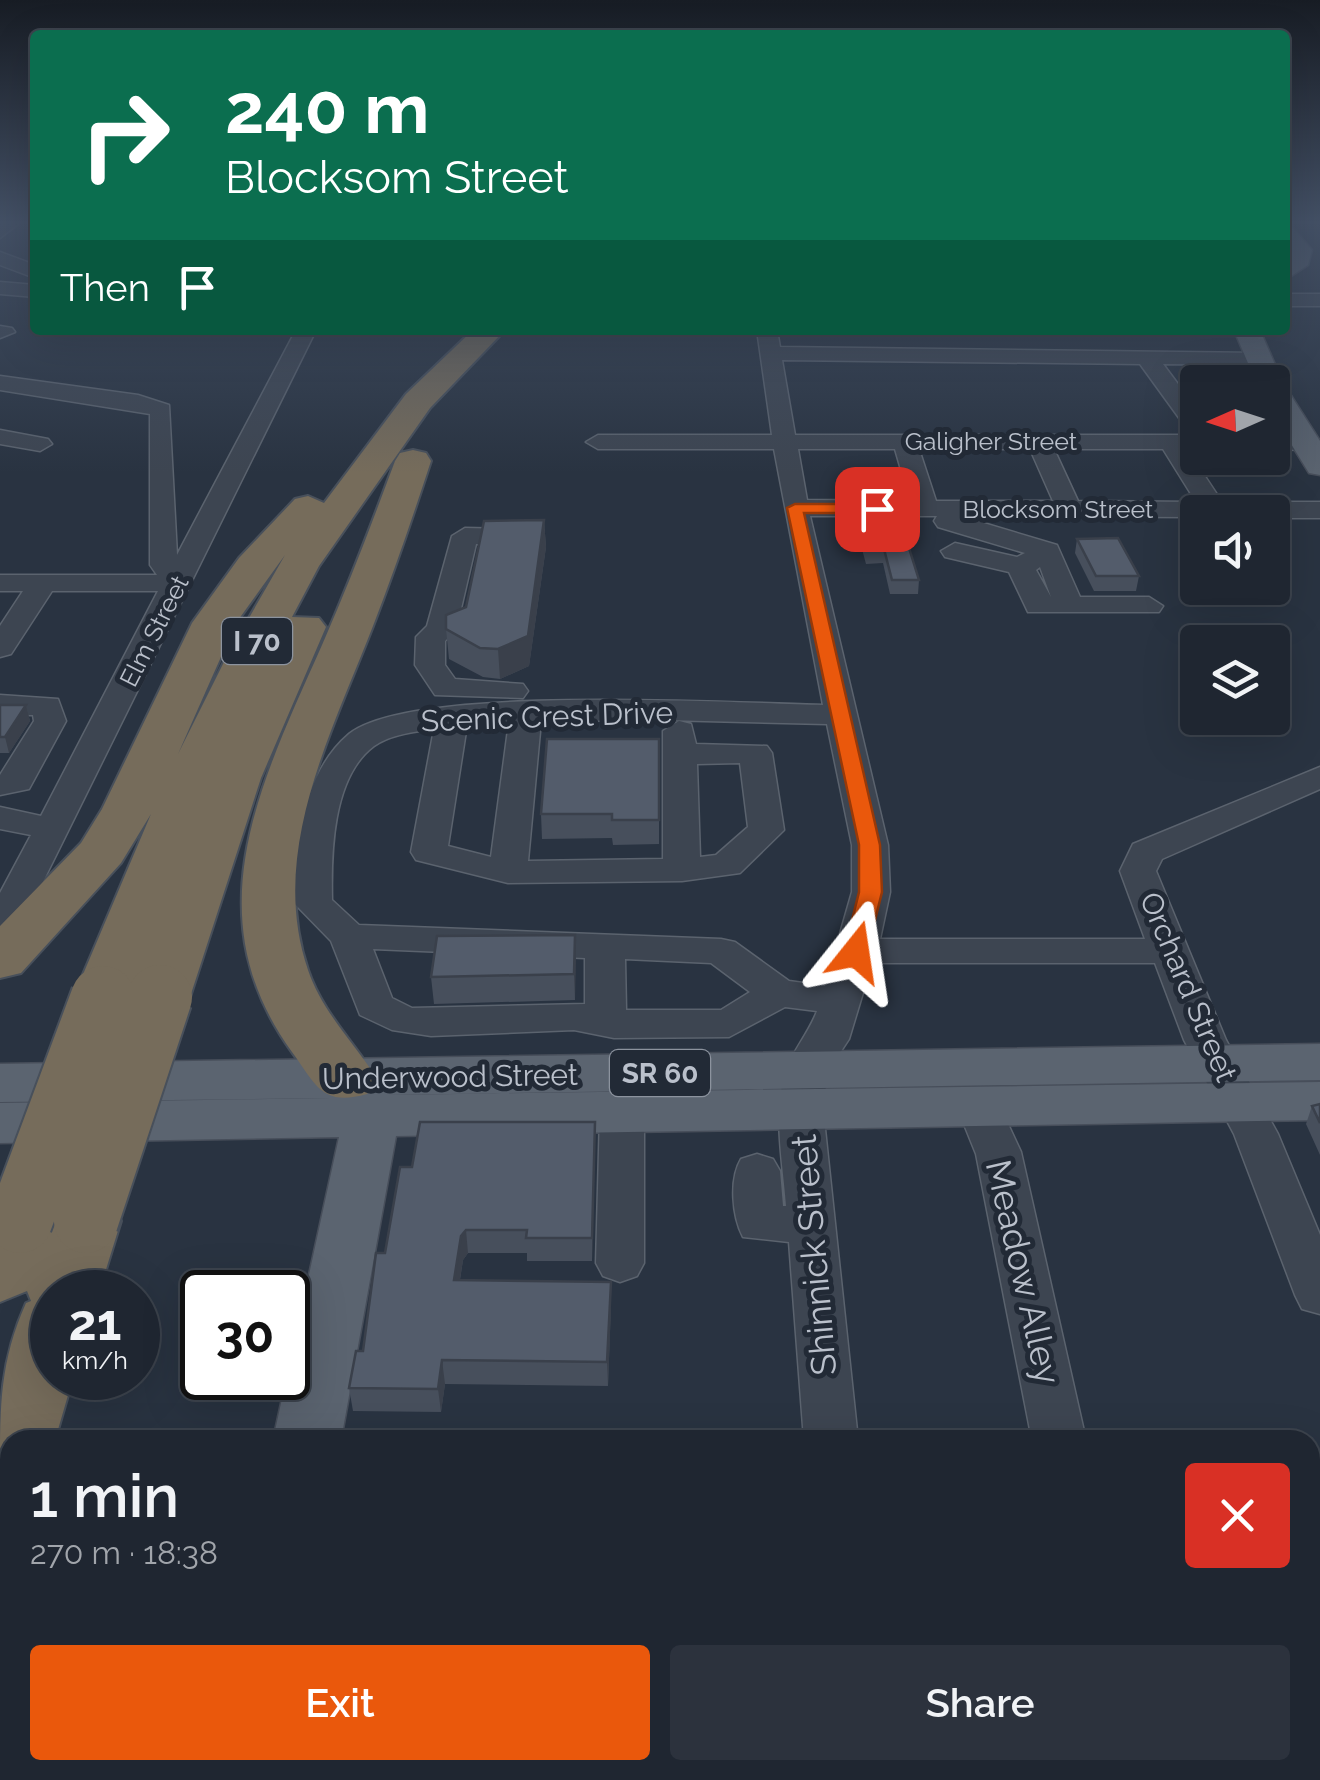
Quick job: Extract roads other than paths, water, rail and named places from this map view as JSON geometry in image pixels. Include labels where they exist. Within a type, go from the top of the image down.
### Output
[{"type":"highway","name":"I 70","points":[[132,998],[191,778],[248,658],[300,565],[418,401],[485,335]]},
{"type":"highway","name":"I 70","points":[[51,1270],[35,1239],[132,998],[298,638],[361,525],[518,335]]},
{"type":"highway","points":[[0,960],[102,852],[128,809],[214,623],[252,567],[353,458],[418,401]]},
{"type":"highway","points":[[359,1098],[299,1018],[282,975],[268,923],[267,851],[282,790],[373,575],[412,461]]},
{"type":"highway","points":[[17,1430],[30,1391]]},
{"type":"main road","points":[[1248,335],[1263,365]]},
{"type":"main road","points":[[1290,409],[1315,443]]},
{"type":"main road","name":"Underwood Street","points":[[0,1083],[622,1112],[804,1090],[979,1106],[1227,1082],[1320,1062]]},
{"type":"main road","name":"Underwood Street","points":[[0,1123],[359,1098],[1227,1082],[1320,1102]]},
{"type":"main road","points":[[309,1430],[359,1098]]},
{"type":"street","name":"Elm Street","points":[[0,930],[303,335]]},
{"type":"street","points":[[804,1090],[828,1039],[837,1000],[856,952],[870,892],[870,845],[795,508],[769,341],[1146,358],[1181,365]]},
{"type":"street","points":[[1146,358],[1180,404]]},
{"type":"street","points":[[1,384],[138,402],[161,410],[164,565],[178,583]]},
{"type":"street","points":[[0,438],[40,444]]},
{"type":"street","points":[[904,441],[916,509],[1047,551]]},
{"type":"street","points":[[1038,441],[1069,509]]},
{"type":"street","name":"Galigher Street","points":[[598,442],[1180,442]]},
{"type":"street","points":[[1170,442],[1205,495]]},
{"type":"street","points":[[1290,442],[1315,443]]},
{"type":"street","name":"Blocksom Street","points":[[795,508],[1180,511]]},
{"type":"street","name":"Blocksom Street","points":[[1290,510],[1320,510]]},
{"type":"street","points":[[510,537],[466,536],[442,630],[431,637],[426,656],[432,674],[446,688],[564,692]]},
{"type":"street","points":[[954,552],[1021,567],[1047,551]]},
{"type":"street","points":[[1047,551],[1069,606]]},
{"type":"street","points":[[1021,567],[1038,606],[1149,606]]},
{"type":"street","points":[[0,582],[178,583]]},
{"type":"street","points":[[0,648],[43,583]]},
{"type":"street","points":[[0,705],[48,706],[50,721],[17,782],[0,784]]},
{"type":"street","name":"Scenic Crest Drive","points":[[349,936],[313,902],[312,867],[320,819],[334,783],[362,739],[380,728],[452,716],[524,727],[679,735],[840,715]]},
{"type":"street","points":[[452,716],[429,852],[508,872],[682,870],[727,864],[766,830],[754,752],[679,735],[682,870]]},
{"type":"street","points":[[508,872],[524,727]]},
{"type":"street","name":"Orchard Street","points":[[1320,776],[1146,852],[1138,871],[1227,1082],[1256,1134],[1320,1296]]},
{"type":"street","points":[[0,818],[53,829]]},
{"type":"street","points":[[605,951],[349,936],[375,1006],[409,1022],[548,1018],[605,1019],[614,1024],[729,1023],[778,993]]},
{"type":"street","points":[[548,1018],[500,1007],[418,1009],[400,1002],[388,967],[393,957],[402,952],[720,950],[778,993],[837,1000]]},
{"type":"street","points":[[856,952],[1170,950]]},
{"type":"street","points":[[605,951],[605,1019]]},
{"type":"street","name":"Shinnick Street","points":[[804,1090],[830,1430]]},
{"type":"street","name":"Meadow Alley","points":[[979,1106],[988,1137],[998,1152],[1058,1430]]},
{"type":"street","points":[[620,1264],[622,1112]]},
{"type":"street","points":[[756,1171],[760,1224],[812,1224]]}]
